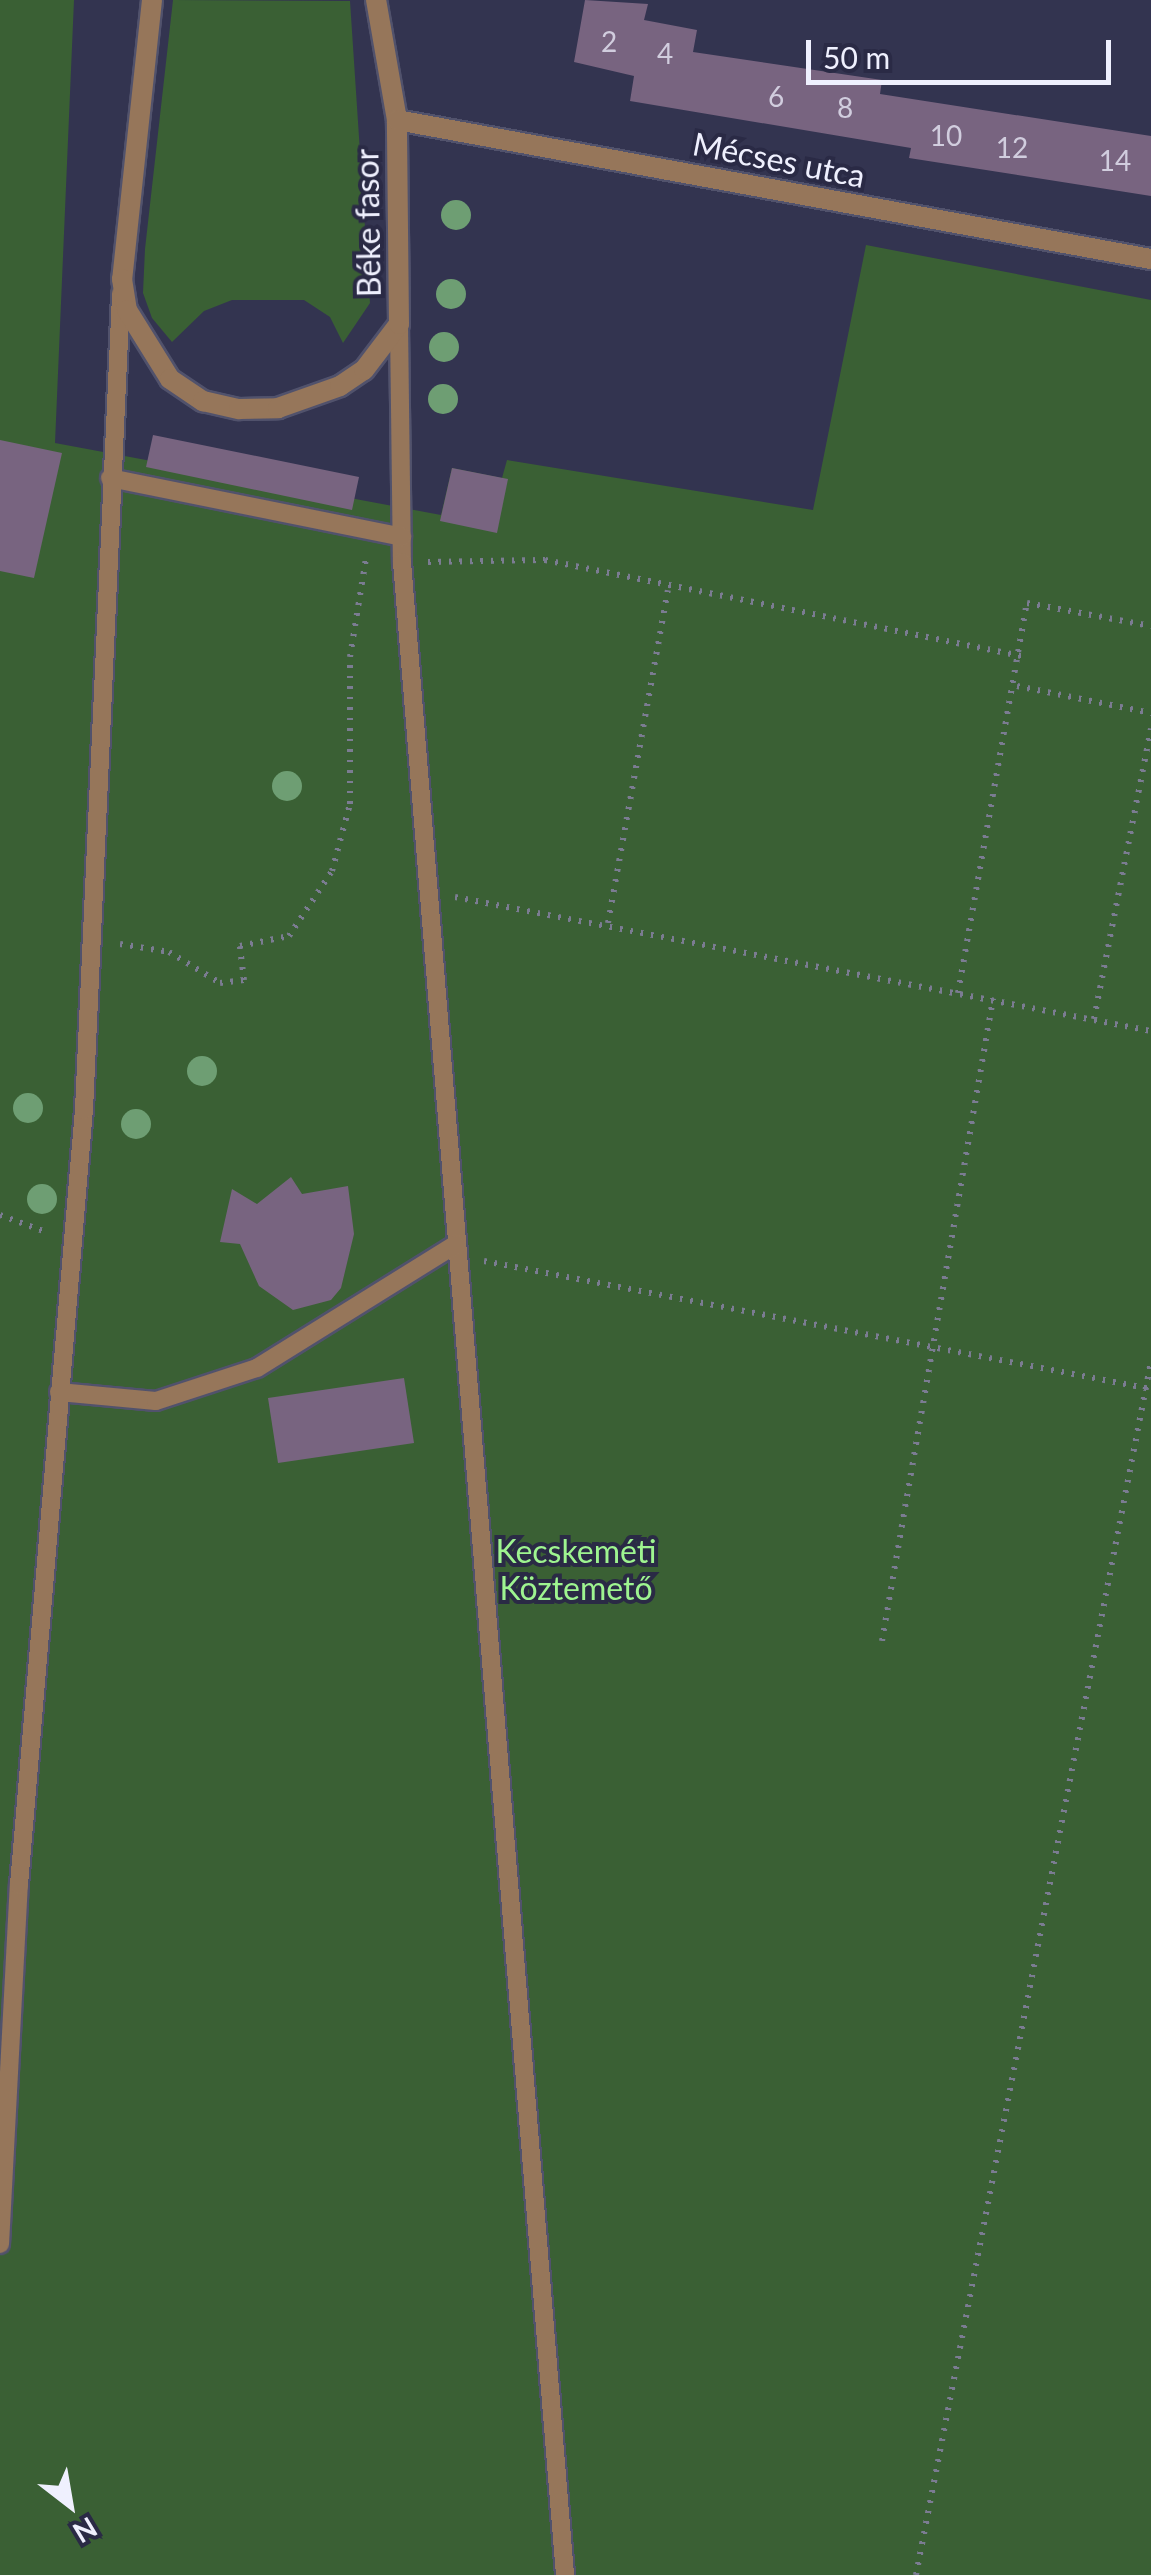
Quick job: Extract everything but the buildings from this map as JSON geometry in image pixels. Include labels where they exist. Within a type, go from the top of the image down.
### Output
[{"type":"street","name":"Béke fasor","points":[[152,0],[122,279],[143,346],[170,379],[203,401],[239,410],[278,408],[340,386],[364,370],[400,324],[397,120],[376,0]]},
{"type":"street","name":"Mécses utca","points":[[397,120],[1151,259]]},
{"type":"lane","points":[[0,2244],[19,1886],[74,1243],[122,279]]},
{"type":"lane","points":[[400,324],[402,550],[434,893],[456,1250],[565,2575]]},
{"type":"lane","points":[[110,478],[402,550]]},
{"type":"lane","points":[[60,1392],[156,1401],[257,1368],[456,1250]]},
{"type":"path","points":[[91,936],[169,952],[220,983],[244,980],[240,946],[289,936],[332,871],[350,804],[350,657],[366,552],[402,550],[545,560],[668,590],[1021,656]]},
{"type":"path","points":[[608,923],[668,590]]},
{"type":"path","points":[[958,992],[1017,686],[1027,602],[1151,626]]},
{"type":"path","points":[[1017,686],[1151,713]]},
{"type":"path","points":[[1094,1019],[1151,729]]},
{"type":"path","points":[[434,893],[608,923],[1151,1032]]},
{"type":"path","points":[[882,1641],[928,1343],[993,999]]},
{"type":"path","points":[[0,1215],[74,1243]]},
{"type":"path","points":[[456,1250],[1148,1389]]},
{"type":"path","points":[[916,2575],[1151,1361]]},
{"type":"green space","name":"Kecskeméti Köztemető","points":[[0,0],[74,0],[55,443],[441,515],[452,468],[502,478],[507,460],[813,510],[866,245],[1151,300],[1151,2575],[0,2575]]},
{"type":"green space","points":[[173,0],[350,1],[370,303],[343,343],[330,317],[304,300],[232,300],[204,311],[172,342],[152,318],[143,293],[145,249]]}]
